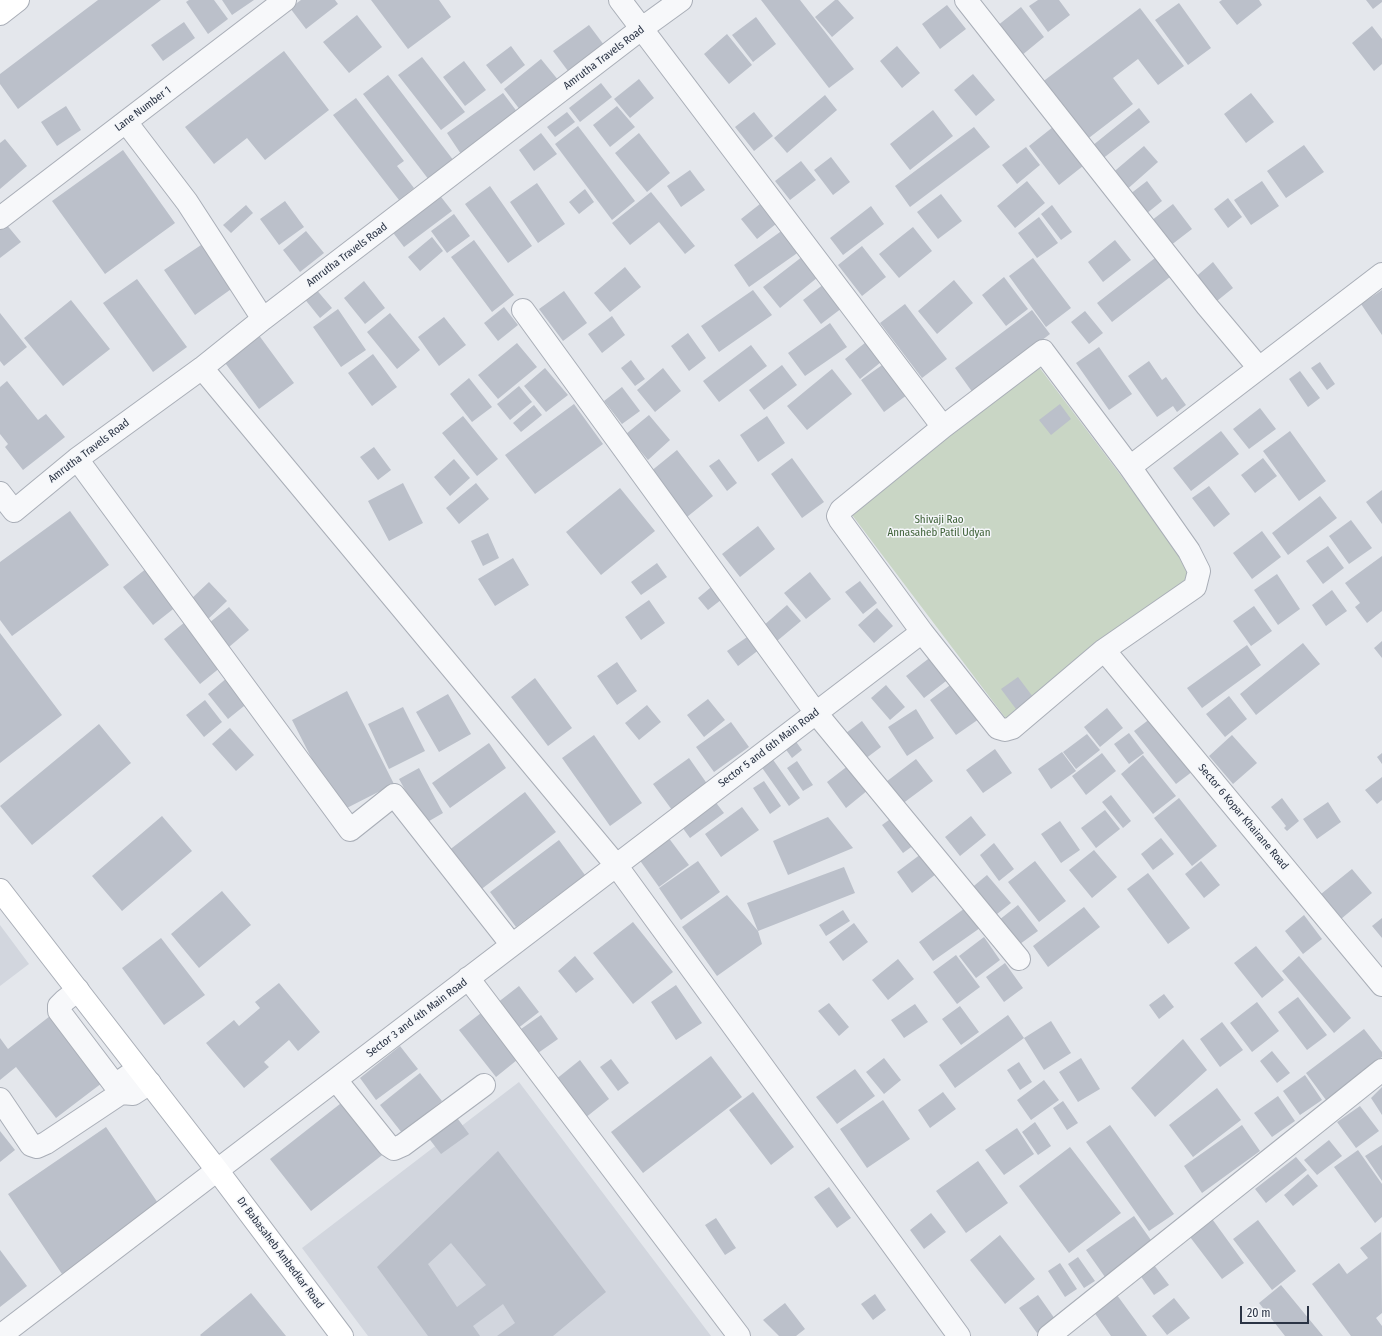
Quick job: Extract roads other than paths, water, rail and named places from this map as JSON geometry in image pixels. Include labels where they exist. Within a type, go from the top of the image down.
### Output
[{"type":"street","points":[[0,14],[18,0]]},
{"type":"street","name":"Lane Number 1","points":[[0,218],[285,0]]},
{"type":"street","points":[[620,0],[943,427]]},
{"type":"street","name":"Amrutha Travels Road","points":[[0,493],[14,511],[77,458],[202,368],[263,319],[681,0]]},
{"type":"street","points":[[966,0],[1202,300],[1259,368]]},
{"type":"street","points":[[126,122],[187,202],[263,319]]},
{"type":"street","points":[[1130,466],[1382,274]]},
{"type":"street","points":[[523,310],[816,713],[1019,959]]},
{"type":"street","points":[[1043,351],[1130,466],[1189,551],[1199,571],[1195,588],[1104,650],[1012,728],[1005,730],[998,728],[922,632],[838,516],[841,510],[943,427],[1043,351]]},
{"type":"street","points":[[202,368],[616,865],[959,1336]]},
{"type":"street","points":[[77,458],[350,830],[394,795],[512,945]]},
{"type":"street","name":"Sector 5 and 6th Main Road","points":[[616,865],[922,632]]},
{"type":"street","name":"Sector 6 Kopar Khairane Road","points":[[1104,650],[1382,985]]},
{"type":"street","name":"Sector 3 and 4th Main Road","points":[[0,1336],[616,865]]},
{"type":"street","name":"Dr Babasaheb Ambedkar Road","points":[[0,890],[217,1170],[342,1336]]},
{"type":"street","points":[[468,978],[739,1336]]},
{"type":"street","points":[[78,990],[59,1006],[59,1011],[120,1093]]},
{"type":"street","points":[[1049,1336],[1382,1070]]},
{"type":"street","points":[[0,1099],[31,1145],[37,1148],[120,1093],[132,1094],[144,1076]]},
{"type":"street","points":[[336,1080],[388,1145],[394,1149],[403,1145],[484,1085]]},
{"type":"park label","name":"Shivaji Rao Annasaheb Patil Udyan","points":[[939,526]]}]
